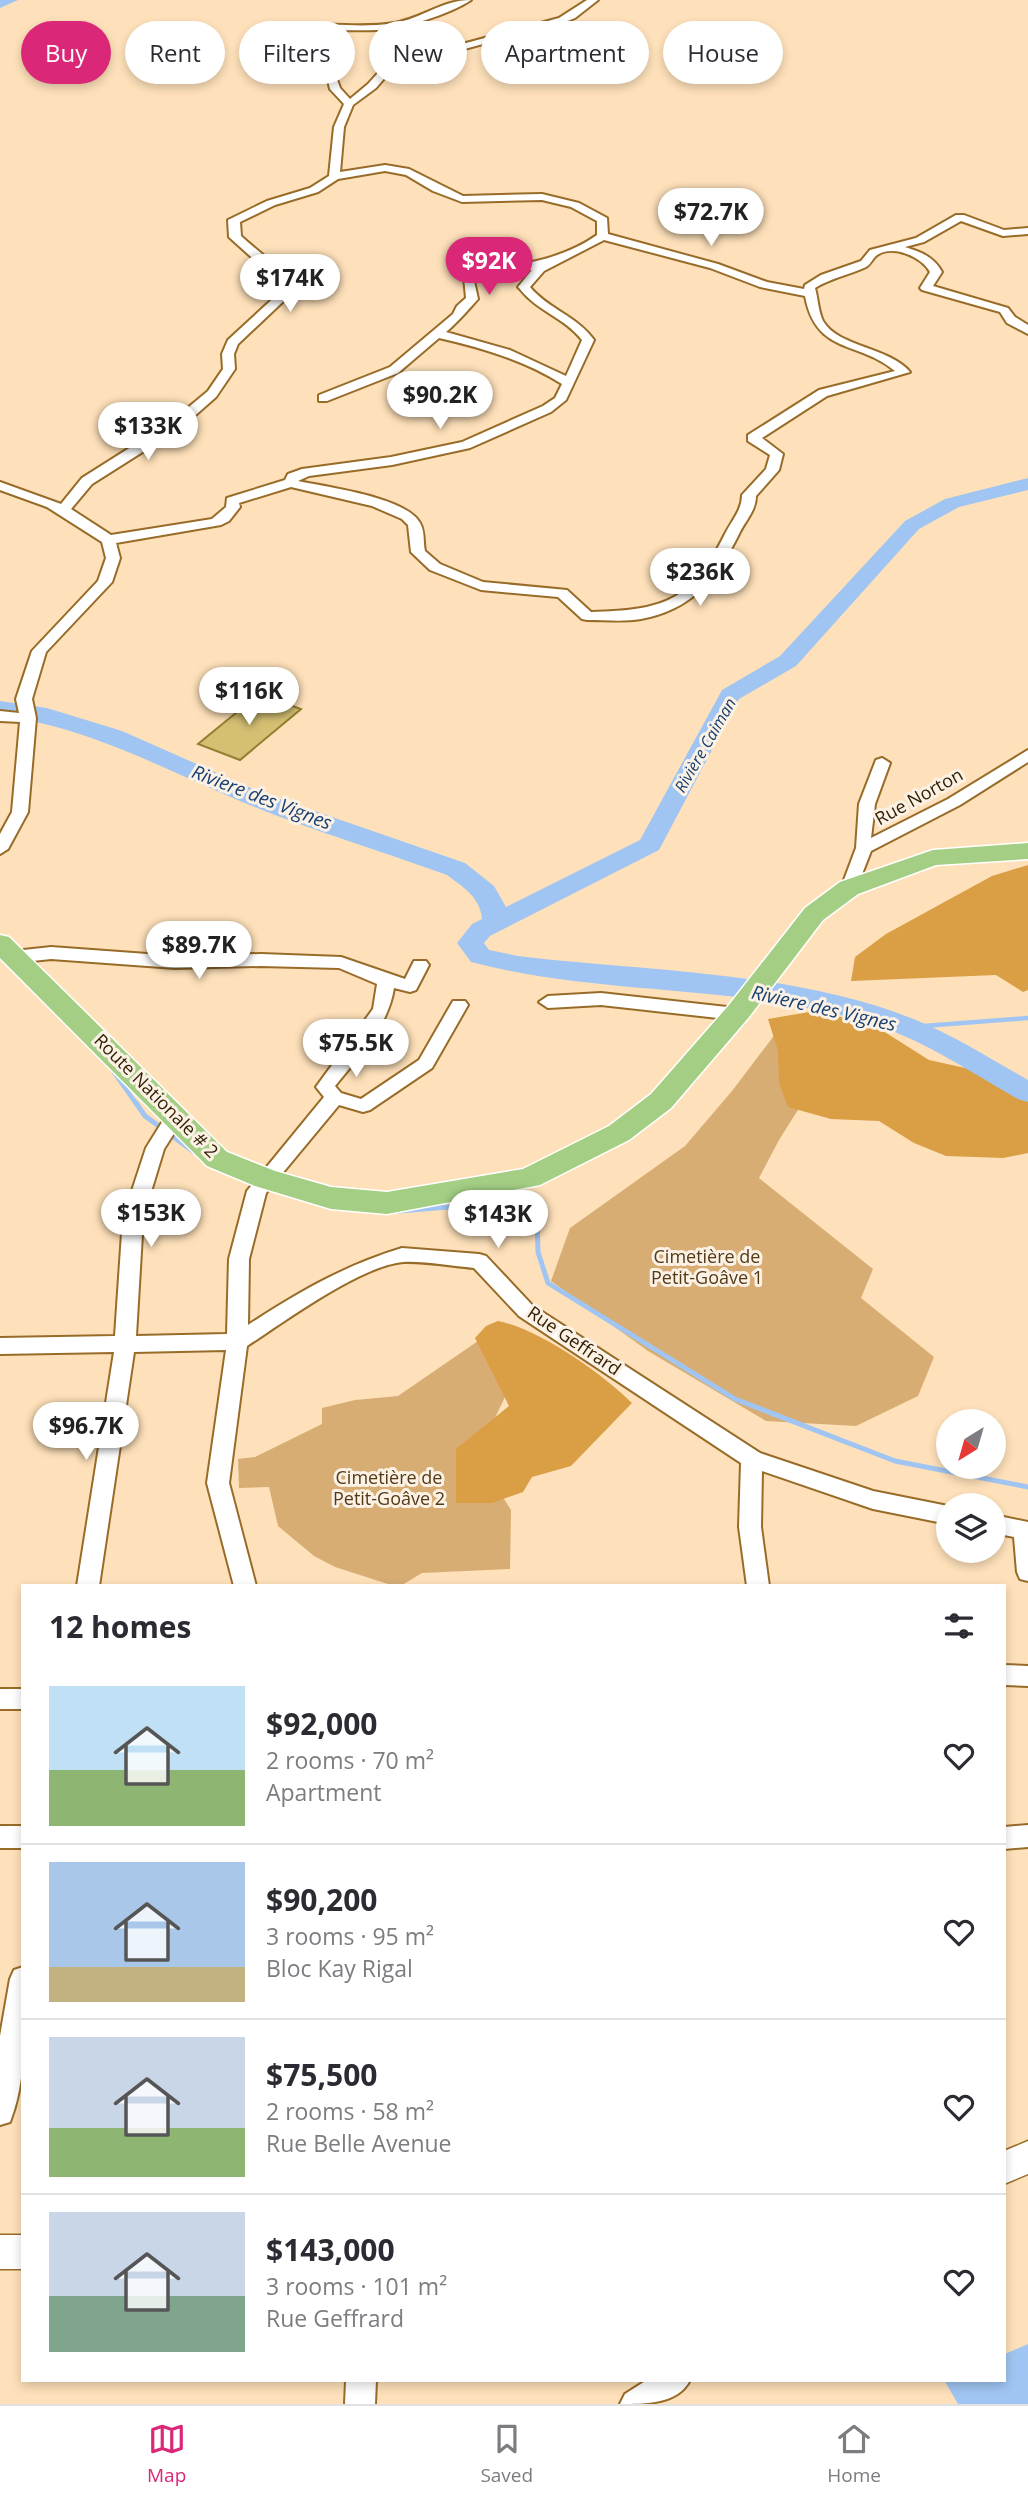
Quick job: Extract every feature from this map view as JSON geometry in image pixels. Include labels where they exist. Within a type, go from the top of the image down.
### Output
[{"type":"main road","points":[[849,888],[933,858],[1028,851]]},
{"type":"main road","name":"Route Nationale # 2","points":[[7,950],[217,1159],[261,1185],[331,1198],[387,1203],[530,1178],[619,1133],[661,1101],[775,967],[814,914],[849,888]]},
{"type":"street","points":[[349,104],[335,89],[331,73],[282,61],[271,52],[271,43],[298,28],[314,25],[390,27],[466,0]]},
{"type":"street","points":[[334,177],[339,127],[349,104],[372,86],[390,65],[429,60],[443,52],[562,20],[593,0]]},
{"type":"street","points":[[63,510],[87,481],[177,424],[212,394],[225,379],[229,369],[228,354],[232,343],[285,295],[285,287],[276,273],[235,237],[234,220],[271,203],[314,190],[334,177],[385,168],[409,172],[437,189],[462,199],[542,197],[575,205],[603,220],[602,236],[587,248],[542,265],[468,279],[472,299],[438,334],[394,370],[323,398]]},
{"type":"street","points":[[108,540],[216,522],[224,518],[233,507],[232,501],[290,483],[383,505],[405,514],[414,524],[418,552],[435,567],[458,578],[503,589],[562,593],[587,616],[640,615],[685,599],[720,558],[739,520],[749,507],[749,495],[772,470],[778,454],[753,438],[823,393],[904,372],[826,331],[816,318],[809,287],[815,282],[864,263],[874,252],[920,240],[960,217],[1003,233],[1028,231]]},
{"type":"street","points":[[602,236],[706,264],[764,285],[811,294]]},
{"type":"street","points":[[893,247],[934,266],[936,272],[926,288],[1004,310],[1011,320],[1028,330]]},
{"type":"street","points":[[290,483],[293,477],[307,472],[360,467],[466,445],[547,410],[559,400],[588,340],[569,320],[533,300],[524,287],[530,276],[542,265]]},
{"type":"street","points":[[438,334],[475,342],[528,361],[569,383]]},
{"type":"street","points":[[0,486],[63,510],[108,540],[113,558],[105,582],[39,651],[23,699],[28,718],[20,812],[0,849]]},
{"type":"street","points":[[0,716],[28,718]]},
{"type":"street","name":"Rue Norton","points":[[849,888],[864,848],[954,802],[1028,755]]},
{"type":"street","points":[[864,848],[862,830],[867,803],[882,763]]},
{"type":"street","points":[[7,950],[175,962],[261,960],[341,963],[386,981],[410,986],[420,965]]},
{"type":"street","points":[[386,981],[382,1009],[325,1087],[335,1097],[363,1106],[426,1064],[459,1005]]},
{"type":"street","points":[[548,1002],[601,999],[737,1013]]},
{"type":"street","points":[[244,1584],[218,1483],[237,1342],[239,1259],[261,1185],[335,1097]]},
{"type":"street","points":[[88,1584],[125,1345],[133,1218],[155,1148],[176,1116]]},
{"type":"street","name":"Rue Geffrard","points":[[237,1342],[319,1289],[365,1267],[402,1255],[479,1261],[526,1311],[752,1459],[873,1500],[936,1513]]},
{"type":"street","points":[[0,1346],[237,1342]]},
{"type":"street","points":[[752,1459],[750,1527],[758,1584]]},
{"type":"street","points":[[1006,1527],[1026,1531],[1028,1572]]},
{"type":"street","points":[[1006,1675],[1028,1676]]},
{"type":"street","points":[[0,1699],[21,1699]]},
{"type":"street","points":[[1006,1838],[1028,1836]]},
{"type":"street","points":[[0,1837],[21,1837]]},
{"type":"street","points":[[0,2112],[21,1991]]},
{"type":"street","points":[[1006,2167],[1028,2157]]},
{"type":"street","points":[[0,2252],[21,2252]]},
{"type":"street","points":[[360,2382],[360,2404]]},
{"type":"street","points":[[635,2404],[672,2382]]},
{"type":"green space","name":"Cimetière de Petit-Goâve 1","points":[[776,1033],[806,1097],[759,1178],[873,1269],[861,1298],[934,1357],[918,1396],[856,1426],[766,1421],[648,1351],[551,1281],[570,1228],[685,1146],[732,1091]]},
{"type":"green space","name":"Cimetière de Petit-Goâve 2","points":[[478,1341],[521,1364],[477,1455],[511,1510],[510,1569],[422,1573],[404,1584],[388,1584],[335,1567],[314,1556],[278,1526],[269,1487],[239,1488],[238,1459],[255,1457],[322,1424],[322,1408],[355,1400],[398,1396]]},
{"type":"shaded area","points":[[1028,865],[1028,990],[1023,992],[996,975],[851,981],[855,957],[886,934],[992,876]]},
{"type":"shaded area","points":[[815,1011],[872,1024],[929,1060],[997,1075],[1028,1100],[1028,1153],[1003,1158],[946,1156],[914,1143],[879,1121],[831,1119],[788,1107],[779,1083],[778,1051],[768,1019]]},
{"type":"shaded area","points":[[498,1321],[532,1333],[569,1354],[632,1403],[571,1466],[532,1477],[523,1492],[492,1503],[456,1503],[456,1449],[509,1406],[475,1338],[486,1326]]},
{"type":"water","points":[[1028,2344],[1028,2404],[958,2404],[945,2382],[1006,2382],[1006,2354]]},
{"type":"building","points":[[259,694],[301,709],[240,760],[198,744]]},
{"type":"waterway","name":"Riviere des Vignes","points":[[0,4],[11,0]]},
{"type":"waterway","name":"Rivière Caiman","points":[[495,923],[650,845],[730,695],[788,661],[912,525],[952,503],[1028,484]]},
{"type":"waterway","name":"Riviere des Vignes","points":[[0,708],[47,715],[114,736],[251,797],[456,869],[485,892],[494,910],[495,923]]},
{"type":"waterway","name":"Riviere des Vignes","points":[[495,923],[481,930],[470,943],[480,956],[518,965],[564,971],[750,989],[841,1006],[886,1019],[923,1034],[1028,1092]]},
{"type":"waterway","name":"Riviere des Vignes","points":[[910,1027],[1028,1018]]},
{"type":"waterway","points":[[111,1068],[137,1105]]},
{"type":"waterway","points":[[136,1103],[145,1116],[194,1152]]},
{"type":"waterway","points":[[399,1211],[511,1202],[537,1214],[538,1252],[548,1283],[735,1399],[895,1461],[1028,1487]]}]
